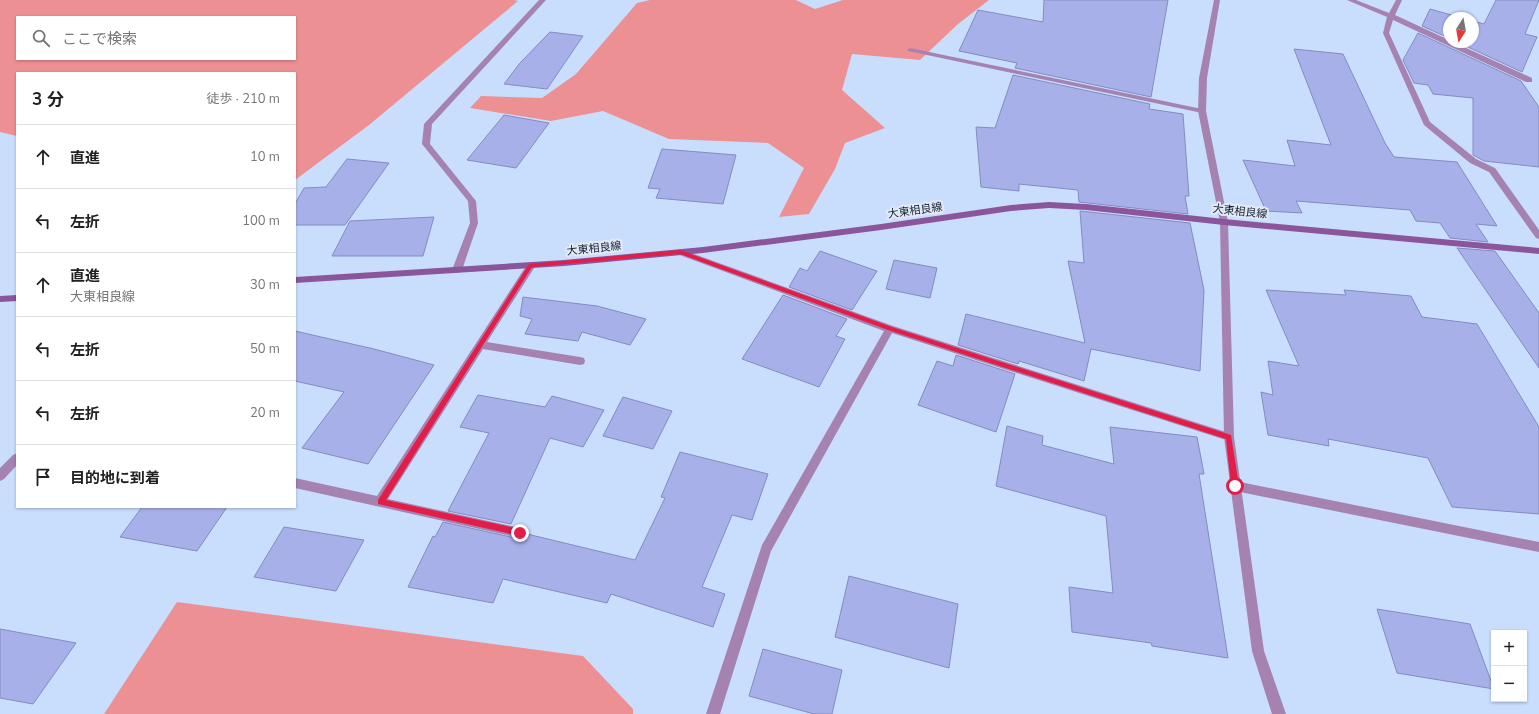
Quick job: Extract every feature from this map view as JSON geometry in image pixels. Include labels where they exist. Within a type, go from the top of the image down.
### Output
[{"type":"main road","name":"大東相良線","points":[[296,280],[531,265],[680,252],[881,227],[1011,208],[1049,205],[1086,207],[1224,222],[1539,250]]},
{"type":"main road","points":[[0,299],[16,298]]},
{"type":"street","points":[[457,270],[474,223],[472,201],[426,144],[428,124],[543,0]]},
{"type":"street","points":[[1217,0],[1203,78],[1202,111],[1224,222],[1229,437],[1258,651],[1279,714]]},
{"type":"street","points":[[1350,0],[1390,16],[1529,80]]},
{"type":"street","points":[[1399,0],[1390,16],[1386,33],[1427,124],[1473,161],[1492,170],[1539,236]]},
{"type":"street","points":[[910,50],[1202,111]]},
{"type":"street","points":[[680,252],[890,328],[1229,437]]},
{"type":"street","points":[[380,502],[531,265]]},
{"type":"street","points":[[713,714],[766,549],[890,328]]},
{"type":"street","points":[[480,345],[580,361]]},
{"type":"street","points":[[0,476],[16,459]]},
{"type":"street","points":[[296,483],[520,533]]},
{"type":"street","points":[[1235,486],[1539,547]]},
{"type":"shaded area","points":[[0,0],[518,1],[369,125],[296,179],[296,72],[16,72],[16,136],[0,132]]},
{"type":"shaded area","points":[[650,0],[796,0],[815,9],[843,0],[989,0],[958,24],[920,60],[852,54],[842,90],[885,128],[845,143],[835,169],[809,214],[779,217],[804,168],[768,143],[669,139],[603,111],[551,121],[470,108],[481,96],[542,98],[576,74],[637,3]]},
{"type":"shaded area","points":[[177,602],[583,656],[633,709],[633,714],[104,714]]},
{"type":"building","points":[[1044,0],[1168,0],[1151,97],[1015,68],[1017,63],[959,51],[978,10],[1043,22]]},
{"type":"building","points":[[1496,0],[1539,0],[1525,34],[1537,37],[1522,72],[1470,48],[1479,48],[1479,23],[1484,24]]},
{"type":"building","points":[[1430,9],[1443,13],[1443,35],[1422,26]]},
{"type":"building","points":[[550,32],[583,36],[547,89],[504,84],[520,63]]},
{"type":"building","points":[[1418,33],[1443,45],[1443,48],[1450,48],[1521,81],[1539,107],[1539,167],[1484,161],[1473,155],[1473,98],[1433,94],[1428,85],[1414,83],[1403,60]]},
{"type":"building","points":[[1294,49],[1343,54],[1385,143],[1394,157],[1457,162],[1497,226],[1476,224],[1488,242],[1450,238],[1440,223],[1416,221],[1410,210],[1296,201],[1302,213],[1266,211],[1243,160],[1295,166],[1287,140],[1331,145]]},
{"type":"building","points":[[1013,75],[1150,104],[1149,109],[1183,114],[1189,196],[1185,196],[1188,214],[1079,202],[1078,190],[1019,184],[1019,191],[981,187],[976,127],[995,128]]},
{"type":"building","points":[[504,115],[549,123],[516,168],[467,160]]},
{"type":"building","points":[[662,149],[736,155],[723,204],[656,198],[660,189],[648,188]]},
{"type":"building","points":[[347,159],[389,163],[345,225],[296,225],[296,202],[304,188],[326,187]]},
{"type":"building","points":[[1080,211],[1190,223],[1204,290],[1200,371],[1091,349],[1084,381],[1019,361],[1018,364],[958,345],[966,314],[1085,343],[1068,261],[1084,263]]},
{"type":"building","points":[[434,217],[423,256],[332,256],[350,221]]},
{"type":"building","points":[[1457,248],[1495,251],[1539,313],[1539,368]]},
{"type":"building","points":[[820,251],[877,271],[852,310],[789,287],[800,268],[807,271]]},
{"type":"building","points":[[894,260],[937,268],[930,298],[886,289]]},
{"type":"building","points":[[1266,290],[1346,295],[1344,290],[1411,296],[1422,317],[1477,324],[1539,427],[1539,514],[1452,507],[1428,458],[1328,439],[1329,446],[1268,435],[1261,392],[1273,395],[1268,361],[1299,366]]},
{"type":"building","points":[[783,295],[847,319],[836,336],[845,339],[819,387],[742,359]]},
{"type":"building","points":[[523,297],[597,306],[646,319],[630,345],[582,332],[578,341],[525,334],[532,319],[520,316]]},
{"type":"building","points":[[296,331],[374,349],[434,365],[368,464],[302,448],[344,392],[296,381]]},
{"type":"building","points":[[956,355],[1015,374],[996,432],[918,405],[937,361],[953,366]]},
{"type":"building","points":[[478,395],[545,407],[552,396],[604,410],[583,447],[550,438],[511,524],[448,511],[489,433],[460,427]]},
{"type":"building","points":[[623,397],[672,411],[653,449],[603,436]]},
{"type":"building","points":[[1007,426],[1043,436],[1042,445],[1114,464],[1110,427],[1197,437],[1204,474],[1199,474],[1228,658],[1152,646],[1151,643],[1072,632],[1069,587],[1113,593],[1106,516],[996,486]]},
{"type":"building","points":[[680,452],[768,474],[752,520],[732,515],[702,587],[725,594],[713,627],[611,594],[607,603],[503,579],[493,603],[408,587],[433,536],[435,537],[443,522],[520,539],[524,538],[527,534],[635,560],[665,498],[661,497]]},
{"type":"building","points":[[141,508],[226,508],[197,551],[120,537]]},
{"type":"building","points":[[284,527],[364,540],[336,591],[254,577]]},
{"type":"building","points":[[849,576],[958,604],[949,668],[835,637]]},
{"type":"building","points":[[1377,609],[1470,624],[1491,681],[1491,689],[1397,673]]},
{"type":"building","points":[[0,629],[76,643],[33,704],[0,698]]},
{"type":"building","points":[[763,649],[842,670],[832,714],[814,714],[749,696]]},
{"type":"route","points":[[520,533],[380,502],[531,265],[680,252],[890,328],[1229,437],[1235,486]]}]
